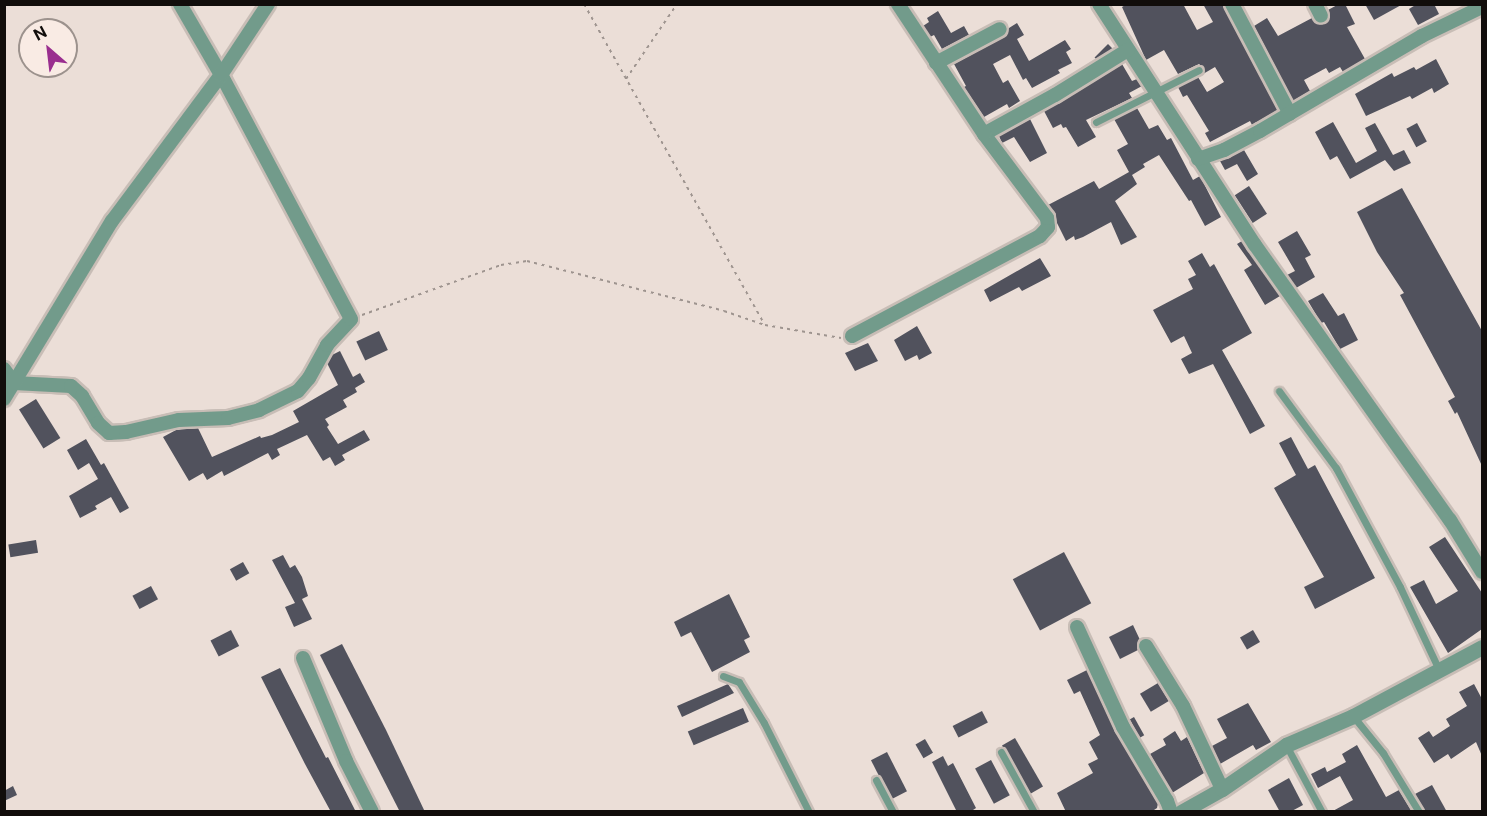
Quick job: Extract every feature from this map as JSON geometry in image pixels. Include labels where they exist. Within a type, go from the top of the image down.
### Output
[{"type":"street","points":[[14,383],[71,386],[82,396],[98,423],[109,433],[126,432],[179,420],[228,418],[259,410],[297,391],[309,378],[327,345],[351,319],[221,75],[180,4]]},
{"type":"street","points":[[4,399],[112,221],[221,75],[268,4]]},
{"type":"street","points":[[852,336],[1045,232],[1048,227],[1047,218],[984,134],[898,4]]},
{"type":"street","points":[[1099,4],[1255,245],[1450,520],[1482,572]]},
{"type":"street","points":[[1232,4],[1290,114]]},
{"type":"street","points":[[1198,159],[1224,150],[1422,36],[1482,7]]},
{"type":"street","points":[[936,63],[1000,29]]},
{"type":"street","points":[[984,134],[1055,95],[1128,50]]},
{"type":"street","points":[[4,369],[14,383]]},
{"type":"street","points":[[1077,627],[1123,727],[1167,801],[1171,812]]},
{"type":"street","points":[[1146,646],[1183,706],[1222,789]]},
{"type":"street","points":[[1180,812],[1222,789],[1286,746],[1353,716],[1482,647]]},
{"type":"street","points":[[303,658],[346,761],[372,812]]},
{"type":"lane","points":[[1096,122],[1199,70]]},
{"type":"lane","points":[[1279,391],[1334,463],[1400,587],[1439,670]]},
{"type":"lane","points":[[723,676],[739,682],[764,723],[809,812]]},
{"type":"lane","points":[[1353,716],[1383,753],[1419,812]]},
{"type":"lane","points":[[1286,746],[1322,812]]},
{"type":"lane","points":[[1001,752],[1034,812]]},
{"type":"lane","points":[[876,780],[893,812]]},
{"type":"path","points":[[584,4],[765,325]]},
{"type":"path","points":[[626,79],[677,4]]},
{"type":"path","points":[[351,319],[501,265],[527,261],[724,311],[765,325],[825,338],[852,336]]},
{"type":"building","points":[[1127,4],[1183,4],[1197,30],[1213,22],[1203,4],[1223,4],[1278,110],[1252,125],[1250,121],[1210,142],[1205,133],[1209,131],[1187,95],[1183,97],[1178,87],[1198,77],[1207,92],[1224,82],[1215,67],[1203,74],[1204,68],[1199,64],[1178,74],[1164,50],[1146,60],[1122,7]]},
{"type":"building","points":[[1339,4],[1345,4],[1355,24],[1347,27],[1365,59],[1343,72],[1340,67],[1329,73],[1326,68],[1304,80],[1310,91],[1293,101],[1254,26],[1267,18],[1278,36],[1312,18],[1317,24],[1324,24],[1330,17],[1328,10]]},
{"type":"building","points":[[1365,4],[1403,4],[1374,20]]},
{"type":"building","points":[[1417,4],[1434,4],[1439,14],[1418,25],[1409,9]]},
{"type":"building","points":[[938,11],[951,33],[964,26],[969,35],[942,49],[934,35],[930,37],[923,26],[929,22],[927,18]]},
{"type":"building","points":[[1017,23],[1024,35],[1017,39],[1029,61],[1065,40],[1071,49],[1066,52],[1072,63],[1058,70],[1060,73],[1032,88],[1026,78],[1023,80],[1010,55],[993,64],[1003,83],[1008,80],[1020,101],[1009,108],[1007,104],[984,117],[964,87],[966,86],[954,64],[1004,37],[1009,28]]},
{"type":"building","points":[[1108,44],[1113,49],[1100,62],[1095,57]]},
{"type":"building","points":[[1436,59],[1449,84],[1434,93],[1432,88],[1412,99],[1410,96],[1366,116],[1355,94],[1392,73],[1394,77],[1414,67],[1416,70]]},
{"type":"building","points":[[1122,64],[1132,81],[1137,79],[1142,86],[1129,93],[1132,98],[1086,120],[1096,137],[1078,147],[1066,127],[1063,128],[1061,124],[1053,128],[1044,111]]},
{"type":"building","points":[[1137,108],[1149,129],[1158,125],[1167,140],[1171,138],[1193,180],[1200,176],[1221,217],[1205,226],[1191,200],[1189,201],[1159,155],[1143,164],[1145,167],[1132,175],[1137,184],[1115,201],[1137,237],[1121,245],[1111,222],[1083,237],[1075,240],[1074,236],[1066,241],[1048,205],[1094,181],[1099,189],[1129,172],[1117,150],[1128,144],[1114,119]]},
{"type":"building","points":[[1030,119],[1047,153],[1030,162],[1014,137],[1002,143],[999,136]]},
{"type":"building","points":[[1333,122],[1356,163],[1377,151],[1365,128],[1375,123],[1393,155],[1404,150],[1411,163],[1394,171],[1385,160],[1350,179],[1337,156],[1330,160],[1315,132]]},
{"type":"building","points":[[1417,123],[1427,142],[1416,147],[1406,129]]},
{"type":"building","points":[[1244,150],[1258,174],[1247,181],[1237,164],[1225,170],[1220,161]]},
{"type":"building","points":[[1249,186],[1267,214],[1253,223],[1235,195]]},
{"type":"building","points":[[1402,188],[1482,331],[1482,466],[1457,412],[1455,414],[1448,401],[1455,397],[1400,295],[1404,293],[1377,252],[1357,212]]},
{"type":"building","points":[[1297,231],[1311,255],[1305,258],[1315,277],[1296,288],[1287,275],[1295,271],[1278,242]]},
{"type":"building","points":[[1242,241],[1280,296],[1265,305],[1244,270],[1252,265],[1237,244]]},
{"type":"building","points":[[1202,253],[1210,267],[1214,264],[1252,333],[1222,350],[1265,426],[1250,434],[1213,364],[1189,374],[1181,359],[1192,353],[1184,336],[1171,343],[1153,310],[1193,289],[1188,279],[1196,275],[1188,261]]},
{"type":"building","points":[[1040,258],[1051,276],[1022,291],[1019,287],[990,302],[984,290]]},
{"type":"building","points":[[1323,293],[1338,316],[1344,313],[1358,340],[1340,349],[1308,301]]},
{"type":"building","points":[[917,326],[932,353],[919,360],[917,355],[905,361],[894,340]]},
{"type":"building","points":[[379,331],[388,350],[365,361],[356,342]]},
{"type":"building","points":[[868,343],[878,361],[855,371],[845,353]]},
{"type":"building","points":[[340,351],[353,377],[360,373],[365,382],[355,388],[357,392],[343,400],[347,407],[325,419],[329,425],[327,427],[338,444],[364,430],[370,440],[342,455],[345,460],[335,466],[330,457],[323,461],[307,435],[277,449],[280,455],[272,460],[268,453],[224,476],[222,471],[207,480],[203,473],[189,481],[163,437],[176,430],[198,428],[212,457],[260,436],[261,438],[272,435],[299,422],[293,411],[338,385],[327,363],[332,355]]},
{"type":"building","points":[[36,399],[60,438],[43,449],[19,410]]},
{"type":"building","points":[[1291,437],[1308,469],[1315,465],[1375,578],[1315,609],[1304,587],[1324,577],[1274,488],[1296,475],[1279,443]]},
{"type":"building","points":[[86,439],[101,465],[104,463],[129,508],[120,513],[111,497],[95,506],[97,509],[80,518],[69,496],[98,479],[89,463],[78,470],[67,450]]},
{"type":"building","points":[[1445,537],[1482,593],[1482,629],[1448,653],[1410,587],[1424,580],[1436,604],[1458,591],[1429,547]]},
{"type":"building","points":[[36,540],[38,553],[10,557],[8,544]]},
{"type":"building","points":[[1064,552],[1091,603],[1040,630],[1013,579]]},
{"type":"building","points":[[283,555],[290,568],[295,565],[302,577],[308,596],[302,599],[312,619],[294,627],[285,607],[295,603],[272,560]]},
{"type":"building","points":[[243,562],[249,573],[236,581],[230,569]]},
{"type":"building","points":[[151,586],[158,599],[140,609],[132,596]]},
{"type":"building","points":[[729,594],[750,637],[744,640],[750,652],[712,672],[691,632],[681,637],[674,622]]},
{"type":"building","points":[[1133,625],[1140,640],[1138,650],[1120,659],[1109,637]]},
{"type":"building","points":[[231,630],[239,646],[219,656],[211,640]]},
{"type":"building","points":[[1253,630],[1260,642],[1247,650],[1240,638]]},
{"type":"building","points":[[342,644],[425,812],[400,812],[320,655]]},
{"type":"building","points":[[280,668],[356,812],[331,812],[305,764],[261,677]]},
{"type":"building","points":[[1087,670],[1115,731],[1158,803],[1157,808],[1151,812],[1066,812],[1057,793],[1093,773],[1088,764],[1098,759],[1089,742],[1100,735],[1080,691],[1074,694],[1067,680]]},
{"type":"building","points":[[1158,683],[1169,701],[1151,712],[1140,694]]},
{"type":"building","points":[[728,684],[734,693],[682,717],[677,706]]},
{"type":"building","points":[[1474,684],[1482,699],[1482,756],[1476,742],[1451,759],[1448,754],[1434,763],[1418,738],[1429,731],[1433,737],[1450,726],[1446,719],[1467,706],[1459,692]]},
{"type":"building","points":[[1248,703],[1271,742],[1256,750],[1253,745],[1220,764],[1212,746],[1227,738],[1217,719]]},
{"type":"building","points":[[743,708],[749,722],[694,745],[688,731]]},
{"type":"building","points":[[982,711],[988,723],[958,738],[953,726]]},
{"type":"building","points":[[1134,717],[1144,735],[1140,738],[1130,719]]},
{"type":"building","points":[[1175,731],[1181,741],[1187,737],[1204,773],[1172,793],[1150,754],[1166,745],[1163,739]]},
{"type":"building","points":[[1015,738],[1043,786],[1030,794],[1002,746]]},
{"type":"building","points":[[925,739],[933,753],[923,758],[915,744]]},
{"type":"building","points":[[1357,745],[1386,797],[1399,790],[1412,812],[1331,812],[1353,800],[1340,776],[1318,788],[1311,774],[1325,767],[1327,772],[1346,762],[1342,754]]},
{"type":"building","points":[[887,752],[907,791],[891,799],[871,760]]},
{"type":"building","points":[[943,756],[948,766],[953,763],[976,808],[970,812],[957,812],[932,762]]},
{"type":"building","points":[[991,760],[1010,795],[994,804],[975,768]]},
{"type":"building","points":[[1289,778],[1303,805],[1290,812],[1280,812],[1268,790]]},
{"type":"building","points":[[1432,785],[1447,812],[1425,812],[1415,794]]},
{"type":"building","points":[[13,786],[17,795],[4,801],[4,791]]}]
